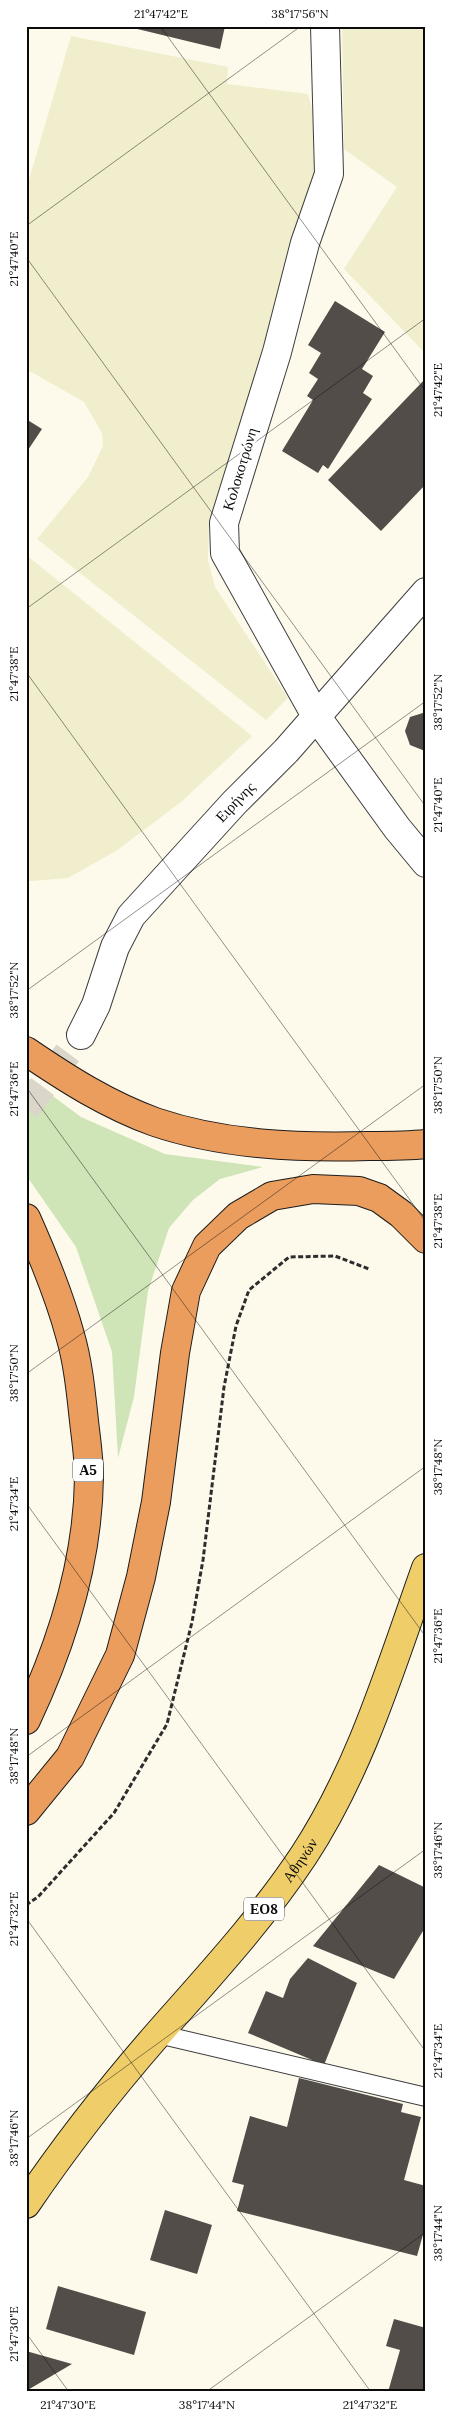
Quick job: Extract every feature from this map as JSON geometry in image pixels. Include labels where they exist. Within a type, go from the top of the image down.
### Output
[{"type":"highway","points":[[26,1051],[71,1082],[106,1100],[155,1122],[195,1132],[259,1143],[334,1147],[426,1144]]},
{"type":"highway","points":[[26,1812],[70,1757],[120,1655],[141,1577],[156,1502],[175,1353],[186,1291],[207,1246],[238,1216],[272,1196],[313,1189],[359,1191],[379,1198],[401,1214],[426,1240]]},
{"type":"highway","name":"Α5","points":[[26,1218],[49,1269],[71,1336],[82,1401],[89,1476],[86,1529],[77,1580],[61,1636],[26,1720]]},
{"type":"main road","name":"Αθηνών","points":[[26,2204],[89,2118],[158,2034],[218,1967],[267,1906],[320,1829],[350,1770],[368,1727],[426,1568]]},
{"type":"street","name":"Κολοκοτρώνη","points":[[325,26],[330,174],[305,243],[277,352],[224,523],[225,553],[316,716],[397,828],[426,863]]},
{"type":"street","name":"Ειρήνης","points":[[81,1035],[96,1005],[115,948],[131,916],[234,803],[286,751],[426,592]]},
{"type":"lane","points":[[158,2034],[426,2097]]},
{"type":"path","points":[[26,1905],[38,1897],[114,1813],[167,1724],[192,1622],[204,1560],[224,1387],[236,1326],[249,1290],[289,1257],[335,1256],[369,1269]]},
{"type":"shaded area","points":[[342,26],[426,26],[426,354],[344,269],[397,187],[344,149]]},
{"type":"shaded area","points":[[71,36],[228,67],[227,84],[308,94],[316,124],[317,173],[209,524],[208,560],[215,587],[288,698],[266,720],[37,539],[88,477],[103,446],[102,433],[84,402],[26,369],[26,190]]},
{"type":"shaded area","points":[[26,555],[252,736],[181,802],[116,851],[68,878],[33,881],[26,881]]},
{"type":"green space","points":[[26,1076],[81,1117],[165,1154],[263,1167],[220,1179],[193,1200],[169,1228],[148,1291],[134,1397],[118,1458],[112,1352],[76,1247],[26,1175]]},
{"type":"building","points":[[125,26],[225,26],[220,49]]},
{"type":"building","points":[[335,301],[385,332],[362,369],[373,376],[363,393],[372,399],[328,469],[323,465],[318,473],[282,451],[313,400],[307,396],[318,379],[309,373],[321,353],[308,345]]},
{"type":"building","points":[[426,378],[426,484],[381,531],[328,480]]},
{"type":"building","points":[[26,419],[42,429],[26,453]]},
{"type":"building","points":[[426,712],[425,751],[410,745],[405,731],[410,717]]},
{"type":"building","points":[[379,1865],[426,1888],[426,1926],[394,1979],[313,1946]]},
{"type":"building","points":[[308,1958],[357,1983],[324,2065],[248,2033],[266,1991],[283,1998],[290,1979]]},
{"type":"building","points":[[299,2078],[403,2104],[401,2112],[421,2117],[404,2180],[426,2186],[426,2224],[417,2256],[237,2211],[244,2185],[232,2182],[250,2116],[287,2127]]},
{"type":"building","points":[[165,2210],[212,2225],[197,2274],[150,2260]]},
{"type":"building","points":[[58,2286],[146,2312],[134,2355],[46,2329]]},
{"type":"building","points":[[394,2319],[426,2328],[426,2392],[388,2392],[400,2350],[386,2346]]},
{"type":"building","points":[[26,2351],[72,2364],[26,2391]]},
{"type":"tunnel","points":[[26,1109],[81,1035]]}]
